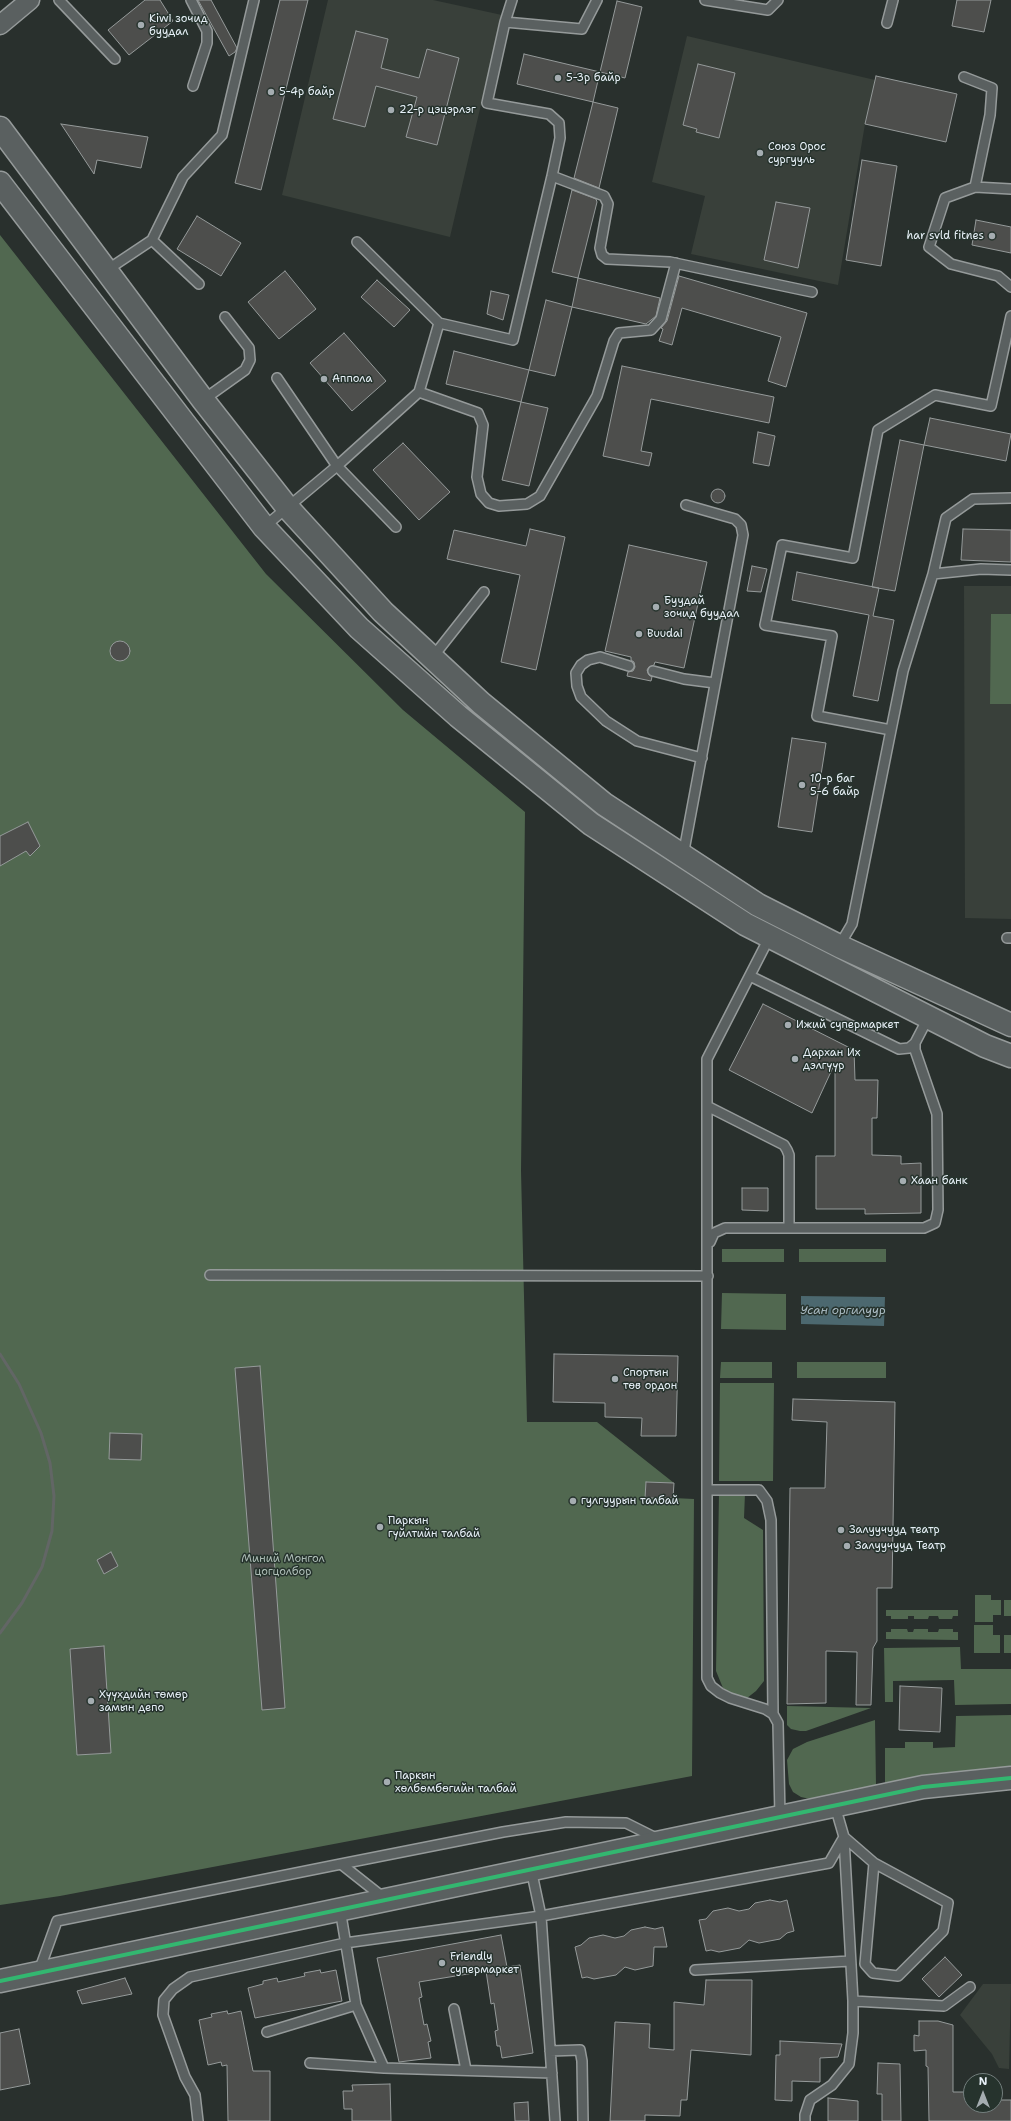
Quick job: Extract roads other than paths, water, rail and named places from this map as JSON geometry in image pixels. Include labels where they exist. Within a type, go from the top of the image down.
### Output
[{"type":"main road","points":[[0,128],[203,400],[287,507],[384,612],[481,703],[604,804],[758,905],[839,946],[1011,1025]]},
{"type":"main road","points":[[0,183],[264,527],[359,628],[458,716],[591,824],[745,924],[769,938],[928,1018],[985,1046],[1011,1056]]},
{"type":"main road","points":[[0,1980],[923,1787],[1011,1778]]},
{"type":"street","points":[[0,25],[30,0]]},
{"type":"lane","points":[[59,0],[116,59]]},
{"type":"lane","points":[[191,0],[207,31],[207,43],[193,86]]},
{"type":"lane","points":[[107,270],[152,240],[183,177],[222,135],[254,0]]},
{"type":"lane","points":[[357,242],[439,323],[514,340],[560,138],[559,123],[549,114],[487,103],[505,22],[512,0]]},
{"type":"lane","points":[[505,22],[582,29],[597,0]]},
{"type":"lane","points":[[705,0],[768,10],[778,0]]},
{"type":"lane","points":[[887,23],[893,0]]},
{"type":"lane","points":[[964,77],[992,88],[990,115],[975,187]]},
{"type":"lane","points":[[552,176],[604,196],[608,204],[600,248],[602,255],[607,259],[676,263],[812,292]]},
{"type":"lane","points":[[1011,189],[975,187],[945,198],[929,247],[951,264],[998,276],[1011,287]]},
{"type":"lane","points":[[152,240],[199,284]]},
{"type":"lane","points":[[420,392],[478,413],[483,425],[477,477],[481,494],[489,503],[499,506],[527,504],[540,496],[597,396],[614,341],[619,333],[651,330],[660,319],[676,263]]},
{"type":"lane","points":[[891,730],[817,716],[832,636],[765,625],[782,545],[853,558],[878,430],[935,395],[991,406],[1011,316]]},
{"type":"lane","points":[[203,400],[245,370],[250,360],[249,348],[225,317]]},
{"type":"lane","points":[[264,527],[337,466],[420,392],[439,323]]},
{"type":"lane","points":[[277,378],[337,466],[396,527]]},
{"type":"lane","points":[[839,946],[852,924],[903,671],[933,574],[946,518],[973,499],[1011,498]]},
{"type":"lane","points":[[683,856],[743,532],[739,522],[735,519],[686,505]]},
{"type":"lane","points":[[933,574],[981,569],[1011,570]]},
{"type":"lane","points":[[432,658],[484,592]]},
{"type":"lane","points":[[629,666],[600,657],[588,660],[581,665],[576,673],[577,686],[581,697],[606,721],[637,741],[702,758]]},
{"type":"lane","points":[[653,671],[684,679],[715,683]]},
{"type":"lane","points":[[769,938],[707,1059],[707,1678],[711,1686],[720,1693],[730,1698],[765,1709],[773,1714]]},
{"type":"lane","points":[[750,976],[895,1048],[909,1048],[915,1043],[928,1018]]},
{"type":"lane","points":[[708,1248],[711,1237],[719,1230],[789,1228],[924,1228],[935,1223],[938,1210],[937,1114],[915,1050],[915,1043]]},
{"type":"lane","points":[[707,1106],[784,1145],[789,1155],[789,1228]]},
{"type":"lane","points":[[210,1275],[708,1276]]},
{"type":"lane","points":[[707,1490],[759,1490],[767,1501],[771,1520],[773,1714],[778,1723],[779,1734],[780,1817]]},
{"type":"lane","points":[[805,2121],[805,2115],[810,2100],[832,2085],[849,2064],[853,2033],[853,2001],[844,1838],[835,1806]]},
{"type":"lane","points":[[39,1972],[57,1921],[503,1832],[566,1822],[626,1823],[662,1842]]},
{"type":"lane","points":[[844,1838],[874,1863],[948,1903],[943,1931],[898,1976],[873,1973],[865,1964],[874,1863]]},
{"type":"lane","points":[[198,2121],[195,2095],[185,2077],[163,2015],[164,2000],[173,1989],[190,1978],[345,1943],[541,1916],[829,1863],[844,1838]]},
{"type":"lane","points":[[341,1864],[386,1900]]},
{"type":"lane","points":[[531,1869],[541,1916],[555,2121]]},
{"type":"lane","points":[[340,1910],[356,2005],[384,2068]]},
{"type":"lane","points":[[695,1970],[850,1962]]},
{"type":"lane","points":[[853,2001],[944,2006],[970,1987]]},
{"type":"lane","points":[[267,2032],[356,2005]]},
{"type":"lane","points":[[454,2009],[466,2070]]},
{"type":"lane","points":[[550,2051],[580,2050],[582,2062],[583,2121]]},
{"type":"lane","points":[[310,2063],[384,2068],[552,2074]]},
{"type":"water","name":"Усан оргилуур","points":[[801,1296],[885,1297],[884,1326],[801,1324]]},
{"type":"railway","points":[[0,1354],[19,1384],[41,1433],[50,1463],[54,1496],[52,1531],[42,1567],[22,1603],[0,1633]]},
{"type":"place","name":"Kiwi зочид буудал","points":[[141,25]]},
{"type":"place","name":"5-3р байр","points":[[558,78]]},
{"type":"place","name":"5-4р байр","points":[[271,92]]},
{"type":"place","name":"22-р цэцэрлэг","points":[[391,110]]},
{"type":"place","name":"Союз Орос сургууль","points":[[760,153]]},
{"type":"place","name":"har svld fitnes","points":[[992,236]]},
{"type":"place","name":"Аппола","points":[[324,379]]},
{"type":"place","name":"Буудай зочид буудал","points":[[656,607]]},
{"type":"place","name":"Buudai","points":[[639,634]]},
{"type":"place","name":"10-р баг 5-6 байр","points":[[802,785]]},
{"type":"place","name":"Ижий супермаркет","points":[[788,1025]]},
{"type":"place","name":"Дархан Их дэлгүүр","points":[[795,1059]]},
{"type":"place","name":"Хаан банк","points":[[903,1181]]},
{"type":"place","name":"Спортын төв ордон","points":[[615,1379]]},
{"type":"place","name":"гулгуурын талбай","points":[[573,1501]]},
{"type":"place","name":"Паркын гүйлтийн талбай","points":[[380,1527]]},
{"type":"place","name":"Залуучууд театр","points":[[841,1530]]},
{"type":"place","name":"Залуучууд Театр","points":[[847,1546]]},
{"type":"place","name":"Хүүхдийн төмөр замын депо","points":[[91,1701]]},
{"type":"place","name":"Паркын хөлбөмбөгийн талбай","points":[[387,1782]]},
{"type":"place","name":"Friendly супермаркет","points":[[442,1963]]},
{"type":"park label","name":"Миний Монгол цогцолбор","points":[[283,1565]]}]
